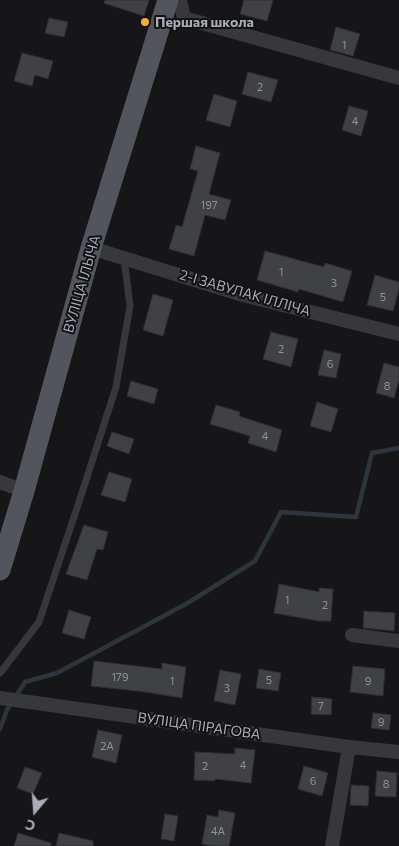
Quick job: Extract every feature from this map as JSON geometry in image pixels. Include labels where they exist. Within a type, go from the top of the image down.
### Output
[{"type":"main road","name":"ВУЛІЦА ІЛЬІЧА","points":[[0,570],[24,491],[91,248],[168,0]]},
{"type":"street","points":[[180,0],[184,18],[399,78]]},
{"type":"street","name":"2-І ЗАВУЛАК ІЛЛІЧА","points":[[91,248],[243,294],[399,334]]},
{"type":"street","points":[[0,482],[24,491]]},
{"type":"street","points":[[352,635],[399,642]]},
{"type":"street","name":"ВУЛІЦА ПІРАГОВА","points":[[1,698],[349,747],[399,752]]},
{"type":"street","points":[[332,846],[349,747]]},
{"type":"lane","points":[[0,673],[39,622],[116,387],[130,306],[124,258]]},
{"type":"building","points":[[105,0],[149,0],[144,16],[104,3]]},
{"type":"building","points":[[244,0],[273,0],[267,21],[240,14]]},
{"type":"building","points":[[49,18],[68,22],[64,37],[45,33]]},
{"type":"building","points":[[336,27],[360,34],[353,56],[330,50]]},
{"type":"building","points":[[22,53],[53,61],[48,79],[35,75],[32,86],[14,81]]},
{"type":"building","points":[[248,72],[278,80],[271,102],[242,94]]},
{"type":"building","points":[[214,94],[237,101],[230,127],[206,120]]},
{"type":"building","points":[[349,106],[368,111],[361,136],[342,130]]},
{"type":"building","points":[[196,146],[220,153],[209,194],[231,200],[225,220],[205,215],[194,256],[169,249],[176,225],[182,227],[198,171],[190,169]]},
{"type":"building","points":[[265,251],[324,267],[325,263],[352,271],[343,302],[299,289],[298,292],[257,280]]},
{"type":"building","points":[[375,275],[399,282],[393,311],[367,305]]},
{"type":"building","points":[[153,294],[173,300],[163,336],[143,330]]},
{"type":"building","points":[[271,332],[298,339],[291,367],[263,359]]},
{"type":"building","points":[[324,350],[341,354],[336,378],[318,375]]},
{"type":"building","points":[[384,363],[399,367],[399,380],[394,398],[376,393]]},
{"type":"building","points":[[131,381],[158,389],[154,404],[127,396]]},
{"type":"building","points":[[317,402],[338,409],[331,432],[310,426]]},
{"type":"building","points":[[216,405],[240,412],[239,416],[282,430],[276,452],[248,443],[250,436],[210,424]]},
{"type":"building","points":[[112,432],[134,439],[129,454],[107,446]]},
{"type":"building","points":[[109,472],[132,479],[125,502],[101,495]]},
{"type":"building","points":[[84,525],[108,532],[103,550],[97,549],[87,580],[66,574]]},
{"type":"building","points":[[279,584],[319,592],[319,588],[333,589],[331,621],[319,621],[274,613]]},
{"type":"building","points":[[69,610],[91,617],[84,639],[62,633]]},
{"type":"building","points":[[364,611],[395,613],[394,631],[363,628]]},
{"type":"building","points":[[94,661],[162,669],[162,663],[186,667],[182,698],[91,686]]},
{"type":"building","points":[[353,666],[385,669],[383,696],[350,692]]},
{"type":"building","points":[[259,669],[281,673],[278,691],[256,688]]},
{"type":"building","points":[[220,670],[241,674],[235,705],[214,701]]},
{"type":"building","points":[[312,697],[332,699],[331,715],[311,714]]},
{"type":"building","points":[[373,713],[391,715],[389,730],[371,728]]},
{"type":"building","points":[[98,730],[122,735],[116,763],[92,757]]},
{"type":"building","points":[[235,748],[255,750],[251,783],[215,779],[215,781],[194,780],[195,752],[235,754]]},
{"type":"building","points":[[304,766],[328,773],[322,796],[298,789]]},
{"type":"building","points":[[25,767],[42,773],[33,794],[17,788]]},
{"type":"building","points":[[377,771],[397,773],[396,797],[375,796]]},
{"type":"building","points":[[351,785],[369,786],[368,806],[350,805]]},
{"type":"building","points":[[219,810],[235,813],[229,846],[202,844],[207,815],[218,817]]},
{"type":"building","points":[[165,814],[178,816],[174,841],[161,839]]},
{"type":"building","points":[[18,833],[51,843],[51,846],[14,846]]},
{"type":"building","points":[[59,833],[93,841],[93,846],[56,846]]},
{"type":"waterway","points":[[0,729],[7,710],[25,682],[57,673],[186,604],[255,561],[281,512],[356,517],[372,453],[399,448]]},
{"type":"place","name":"Першая школа","points":[[145,22]]}]
